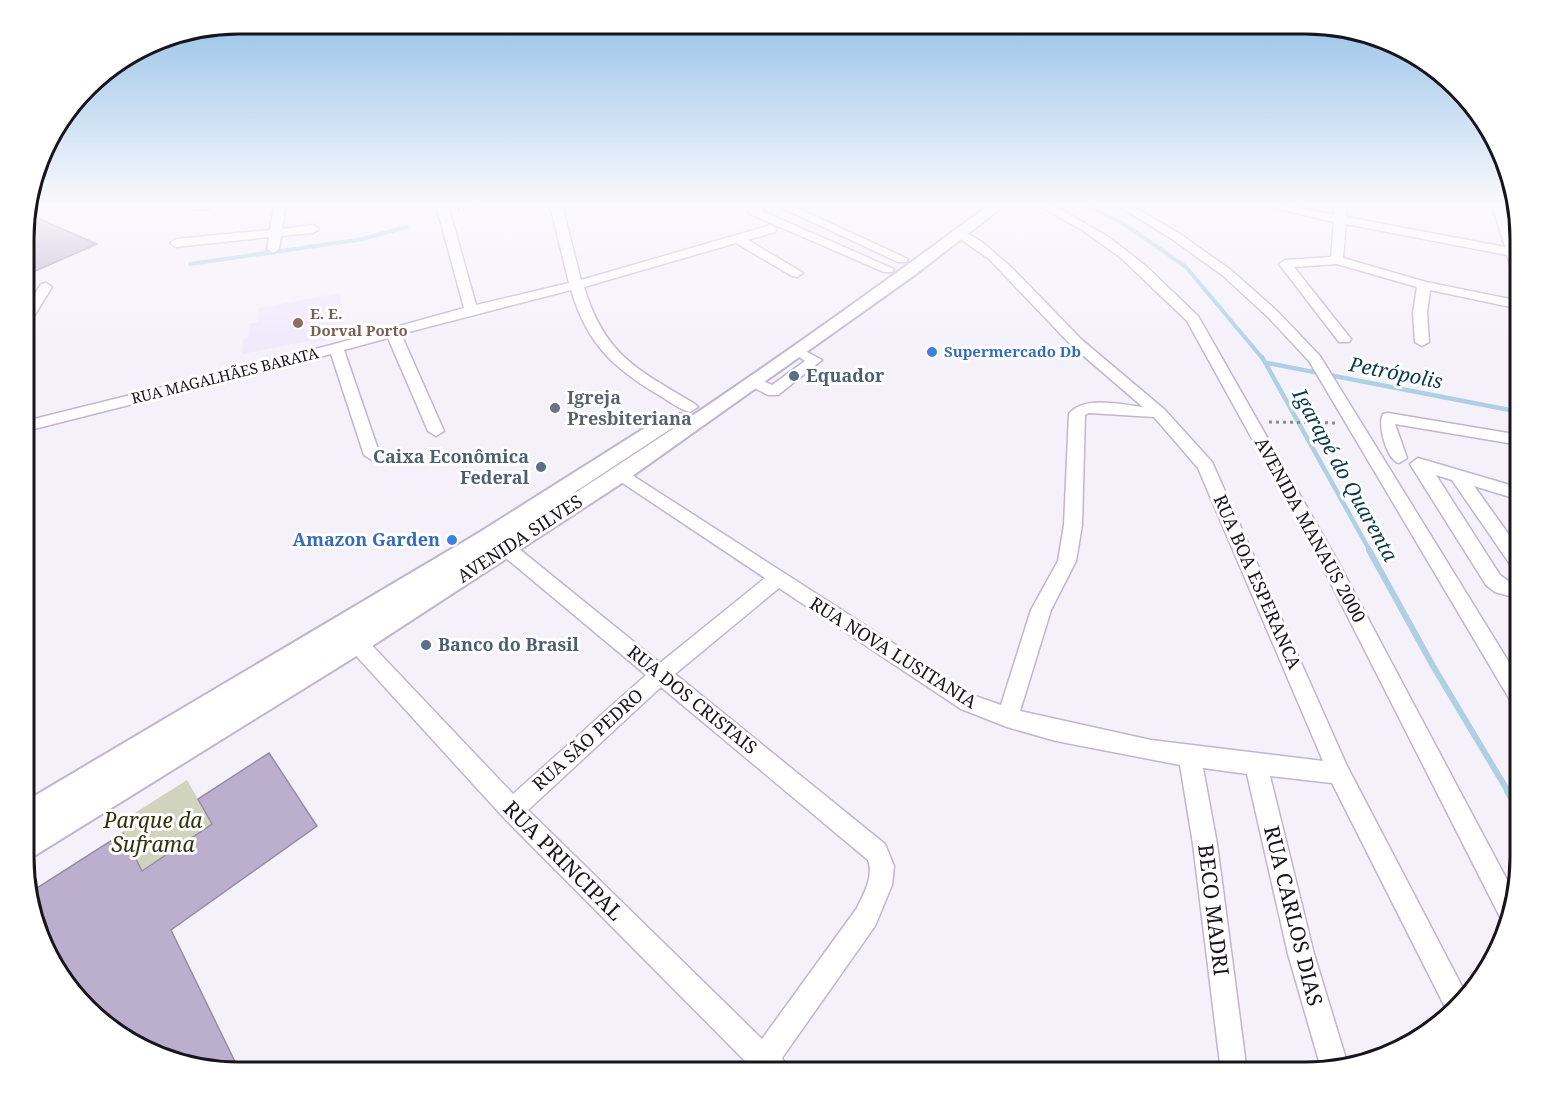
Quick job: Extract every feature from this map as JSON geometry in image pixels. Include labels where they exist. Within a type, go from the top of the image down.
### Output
[{"type":"main road","name":"AVENIDA SILVES","points":[[35,813],[419,581],[601,467],[690,408],[906,256]]},
{"type":"main road","name":"AVENIDA SILVES","points":[[35,841],[507,549],[621,474],[928,256]]},
{"type":"street","points":[[456,256],[471,310]]},
{"type":"street","points":[[570,256],[594,333],[604,346],[619,361],[690,408]]},
{"type":"street","name":"RUA MAGALHÃES BARATA","points":[[34,424],[336,348],[471,310],[578,285],[675,256]]},
{"type":"street","points":[[768,256],[797,273]]},
{"type":"street","points":[[861,256],[895,264]]},
{"type":"street","points":[[885,256],[895,264]]},
{"type":"street","name":"RUA BOA ESPERANCA","points":[[994,256],[1013,273],[1076,342],[1160,413],[1191,444],[1206,466],[1339,773],[1454,997]]},
{"type":"street","name":"AVENIDA MANAUS 2000","points":[[1127,256],[1166,289],[1193,319],[1328,560],[1505,900]]},
{"type":"street","points":[[1205,256],[1274,314],[1315,359],[1509,681]]},
{"type":"street","points":[[1344,339],[1285,266],[1288,262],[1337,260],[1424,285],[1509,303]]},
{"type":"street","points":[[1422,342],[1420,313],[1424,285]]},
{"type":"street","points":[[34,305],[46,287]]},
{"type":"street","points":[[393,332],[436,430]]},
{"type":"street","points":[[336,348],[372,455]]},
{"type":"street","points":[[1007,718],[1041,610],[1067,561],[1074,515],[1078,451],[1075,422],[1077,414],[1089,408],[1160,413]]},
{"type":"street","points":[[1400,458],[1387,424],[1388,418],[1509,438]]},
{"type":"street","points":[[1368,447],[1509,491]]},
{"type":"street","points":[[1379,466],[1400,458]]},
{"type":"street","points":[[1421,465],[1493,580],[1509,589]]},
{"type":"street","name":"RUA NOVA LUSITANIA","points":[[621,474],[968,703],[1007,718],[1082,736],[1256,766],[1339,773]]},
{"type":"street","points":[[1458,476],[1509,549]]},
{"type":"street","name":"RUA DOS CRISTAIS","points":[[507,549],[878,852],[882,866],[880,885],[866,917],[773,1062]]},
{"type":"street","name":"RUA SÃO PEDRO","points":[[512,810],[661,674],[777,579]]},
{"type":"street","name":"RUA PRINCIPAL","points":[[357,643],[512,810],[765,1062]]},
{"type":"street","name":"BECO MADRI","points":[[1190,756],[1205,844],[1232,1062]]},
{"type":"street","name":"RUA CARLOS DIAS","points":[[1256,766],[1292,918],[1317,1013],[1332,1060]]},
{"type":"path","points":[[1269,422],[1345,424]]},
{"type":"shaded area","name":"E. E. Dorval Porto","points":[[340,293],[344,333],[326,337],[326,341],[313,343],[313,340],[242,354],[243,340],[248,338],[249,324],[258,322],[259,308]]},
{"type":"green space","name":"Parque da Suframa","points":[[187,780],[212,824],[142,871],[119,823]]},
{"type":"building","points":[[34,256],[69,256],[34,271]]},
{"type":"building","points":[[269,753],[317,826],[171,930],[235,1061],[200,1058],[161,1046],[115,1019],[85,992],[62,959],[45,922],[38,896],[37,888],[123,833],[142,871],[212,824],[198,799]]},
{"type":"waterway","points":[[190,264],[245,256]]},
{"type":"waterway","name":"Igarapé do Quarenta","points":[[1170,256],[1186,267],[1263,359]]},
{"type":"waterway","name":"Igarapé do Quarenta","points":[[1262,357],[1370,551]]},
{"type":"waterway","name":"Petrópolis","points":[[1267,363],[1509,410]]},
{"type":"waterway","name":"Igarapé do Quarenta","points":[[1369,550],[1433,666],[1509,793]]},
{"type":"place","name":"E. E. Dorval Porto","points":[[298,323]]},
{"type":"place","name":"Supermercado Db","points":[[932,352]]},
{"type":"place","name":"Equador","points":[[794,376]]},
{"type":"place","name":"Igreja Presbiteriana","points":[[555,408]]},
{"type":"place","name":"Caixa Econômica Federal","points":[[541,467]]},
{"type":"place","name":"Amazon Garden","points":[[452,540]]},
{"type":"place","name":"Banco do Brasil","points":[[426,645]]}]
